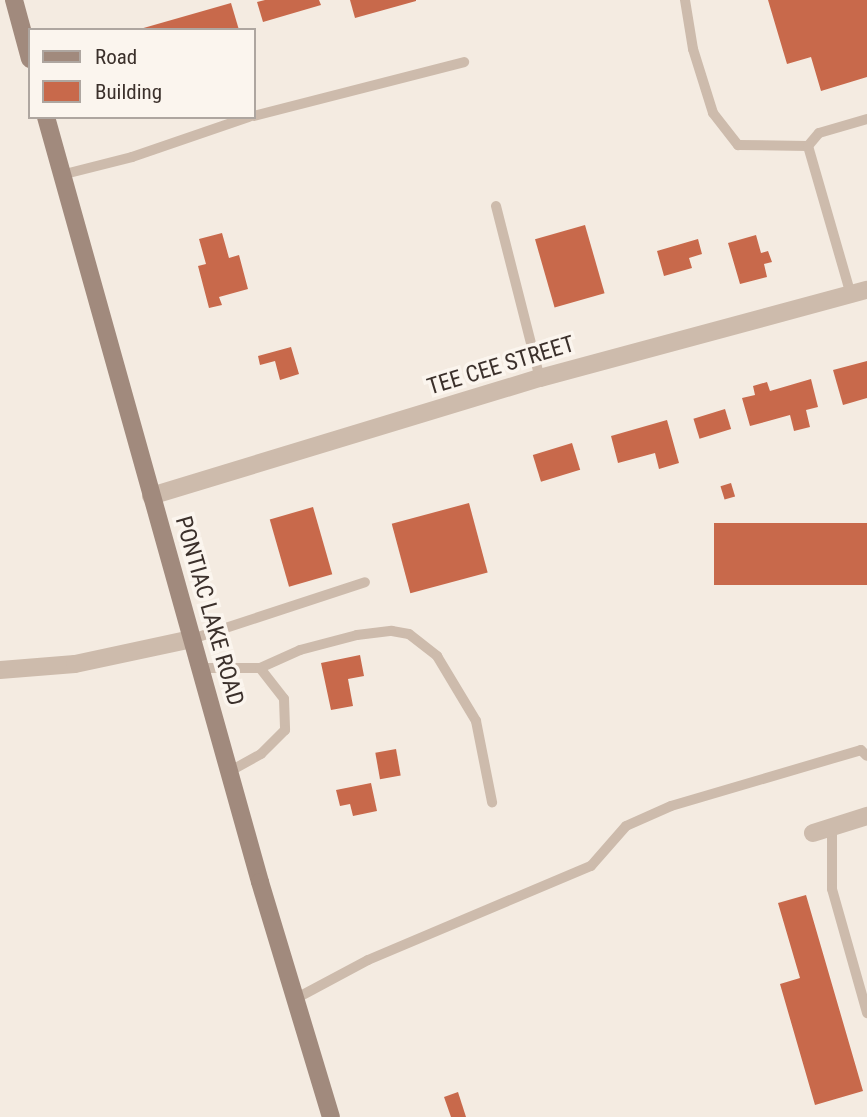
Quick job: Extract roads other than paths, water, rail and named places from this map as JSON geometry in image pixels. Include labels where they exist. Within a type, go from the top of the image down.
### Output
[{"type":"street","points":[[14,0],[28,52]]},
{"type":"street","name":"PONTIAC LAKE ROAD","points":[[47,119],[229,772],[331,1117]]},
{"type":"street","name":"TEE CEE STREET","points":[[151,496],[540,378],[859,293]]},
{"type":"street","points":[[0,670],[75,664],[192,639]]},
{"type":"street","points":[[813,833],[867,817]]},
{"type":"lane","points":[[685,0],[693,49],[713,113],[738,145],[808,146]]},
{"type":"lane","points":[[256,116],[464,62]]},
{"type":"lane","points":[[61,175],[132,157],[246,119]]},
{"type":"lane","points":[[808,146],[819,133],[867,119]]},
{"type":"lane","points":[[808,146],[859,293]]},
{"type":"lane","points":[[496,206],[540,378]]},
{"type":"lane","points":[[192,639],[365,582]]},
{"type":"lane","points":[[200,668],[260,668],[300,650],[357,635],[391,631],[409,634],[423,642],[443,665],[476,721],[492,802]]},
{"type":"lane","points":[[229,772],[261,754],[285,730],[284,699],[260,668]]},
{"type":"lane","points":[[295,999],[368,960],[591,866],[626,827],[671,806],[861,750],[867,756]]},
{"type":"lane","points":[[832,827],[832,888],[867,1013]]}]
